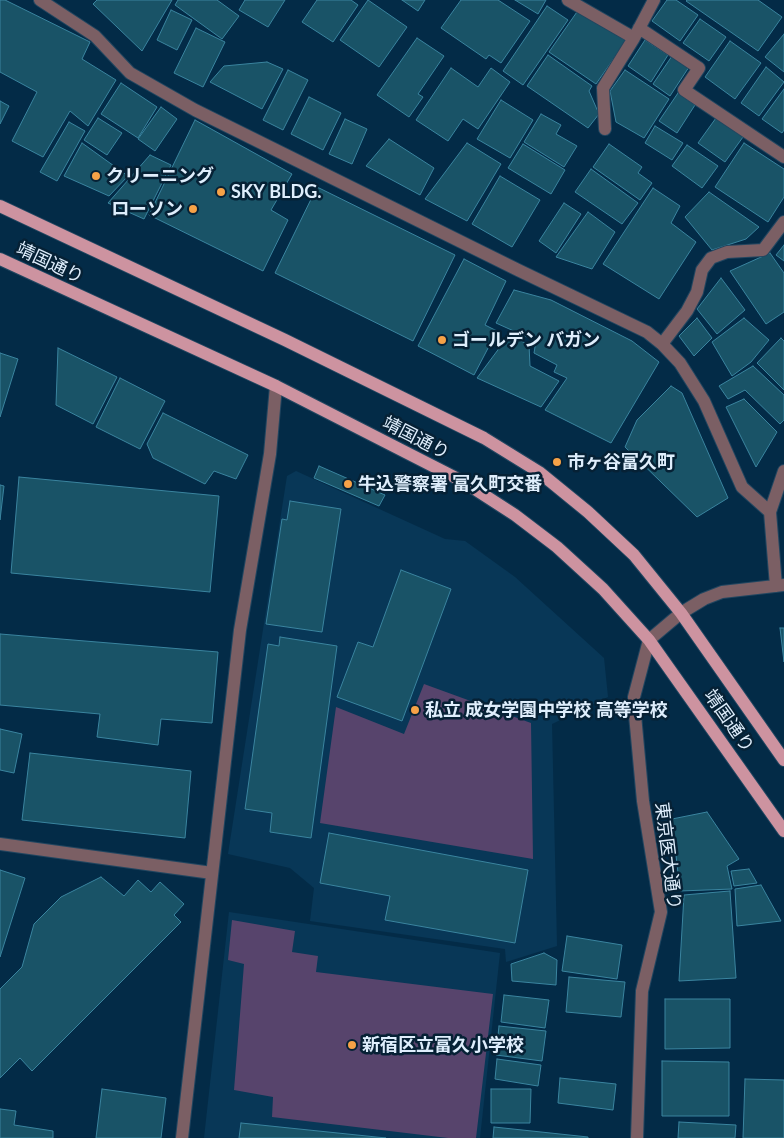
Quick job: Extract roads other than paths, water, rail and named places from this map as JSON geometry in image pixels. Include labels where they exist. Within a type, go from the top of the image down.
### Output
[{"type":"main road","name":"靖国通り","points":[[0,206],[285,340],[484,438],[539,472],[588,512],[634,555],[681,613],[784,760]]},
{"type":"main road","name":"靖国通り","points":[[0,259],[276,386],[464,482],[515,515],[564,553],[603,589],[649,640],[784,831]]},
{"type":"street","points":[[40,0],[95,36],[130,73],[195,110],[647,332],[662,344],[680,363],[704,401],[742,487],[770,512]]},
{"type":"street","points":[[568,0],[637,33],[699,68],[684,90],[784,157]]},
{"type":"street","points":[[605,129],[603,88],[637,33],[654,0]]},
{"type":"street","points":[[662,344],[687,311],[697,292],[702,270],[711,258],[727,252],[763,250],[784,222]]},
{"type":"street","points":[[182,1138],[240,630],[270,454],[276,386]]},
{"type":"street","points":[[649,640],[681,613],[704,599],[722,592],[780,586],[770,512],[784,471]]},
{"type":"street","name":"東京医大通り","points":[[637,1138],[642,991],[661,912],[643,801],[634,697],[649,640]]},
{"type":"street","points":[[0,844],[212,873]]},
{"type":"place","name":"クリーニング","points":[[96,176]]},
{"type":"place","name":"SKY BLDG.","points":[[221,192]]},
{"type":"place","name":"ローソン","points":[[193,209]]},
{"type":"place","name":"ゴールデン バガン","points":[[442,340]]},
{"type":"place","name":"市ヶ谷富久町","points":[[557,462]]},
{"type":"place","name":"牛込警察署 富久町交番","points":[[348,484]]},
{"type":"place","name":"私立 成女学園中学校 高等学校","points":[[415,710]]},
{"type":"place","name":"新宿区立富久小学校","points":[[352,1045]]}]
